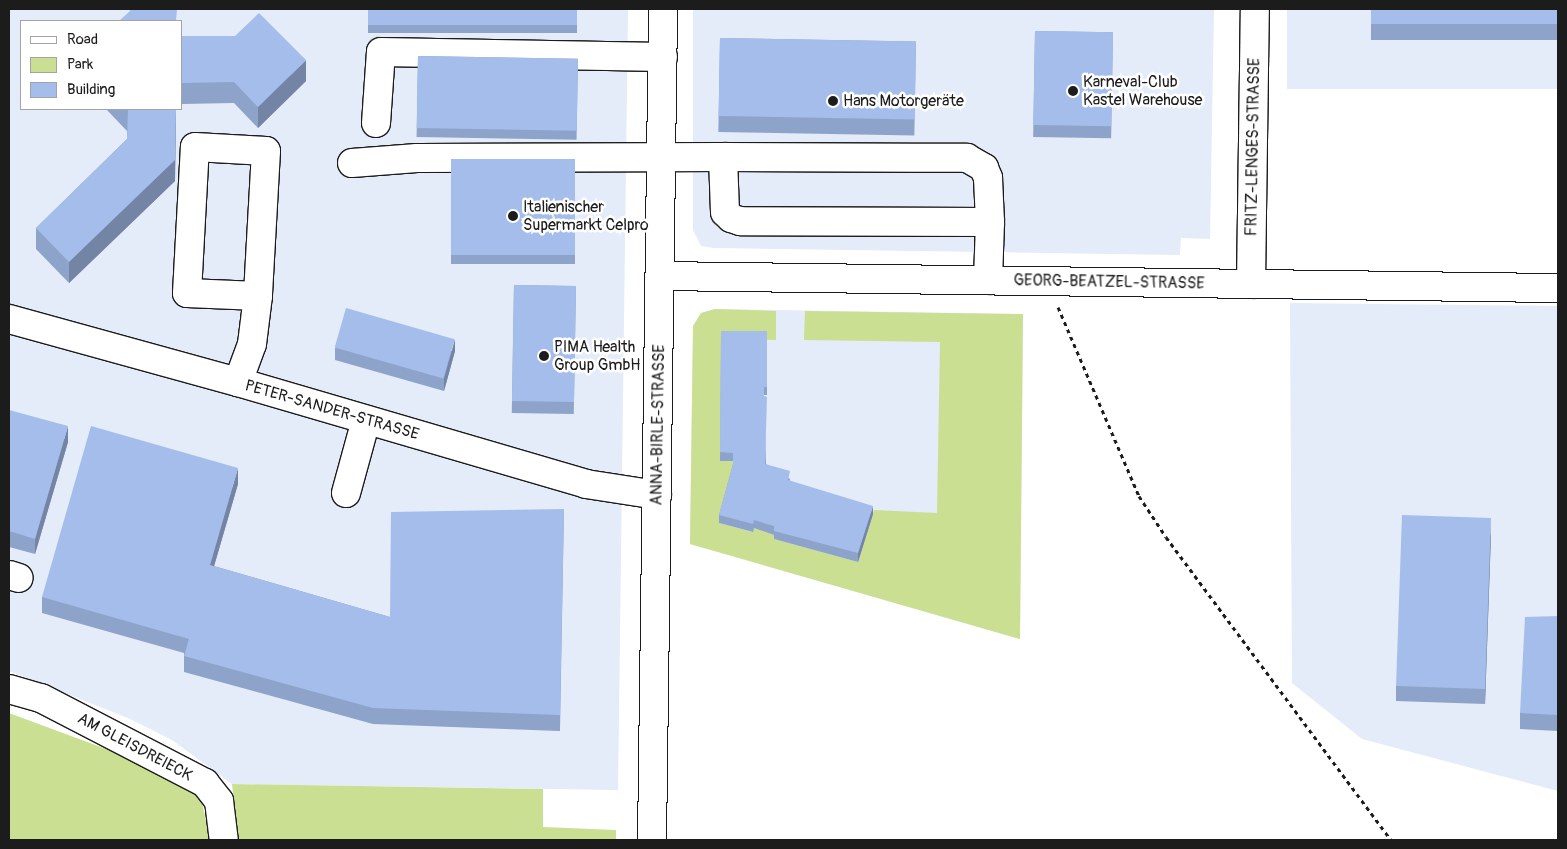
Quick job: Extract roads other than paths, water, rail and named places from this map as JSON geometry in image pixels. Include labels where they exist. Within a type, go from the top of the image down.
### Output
[{"type":"street","name":"ANNA-BIRLE-STRASSE","points":[[652,840],[663,9]]},
{"type":"street","name":"FRITZ-LENGES-STRASSE","points":[[1251,284],[1255,9]]},
{"type":"street","points":[[376,123],[381,52],[663,57]]},
{"type":"street","points":[[238,382],[252,344],[258,296],[266,151],[195,148],[187,293],[258,296]]},
{"type":"street","points":[[723,157],[725,212],[731,218],[740,221],[990,222]]},
{"type":"street","points":[[352,163],[417,158],[967,158],[984,168],[988,178],[990,222],[988,280]]},
{"type":"street","name":"GEORG-BEATZEL-STRASSE","points":[[660,276],[1558,288]]},
{"type":"street","name":"PETER-SANDER-STRASSE","points":[[9,319],[238,382],[586,484],[657,495]]},
{"type":"street","points":[[346,493],[366,420]]},
{"type":"street","name":"AM GLEISDREIECK","points":[[9,689],[41,698],[204,783],[219,801],[224,840]]},
{"type":"place","name":"Karneval-Club Kastel Warehouse","points":[[1073,91]]},
{"type":"place","name":"Hans Motorgeräte","points":[[833,101]]},
{"type":"place","name":"Italienischer Supermarkt Celpro","points":[[513,216]]},
{"type":"place","name":"PIMA Health Group GmbH","points":[[544,356]]}]
